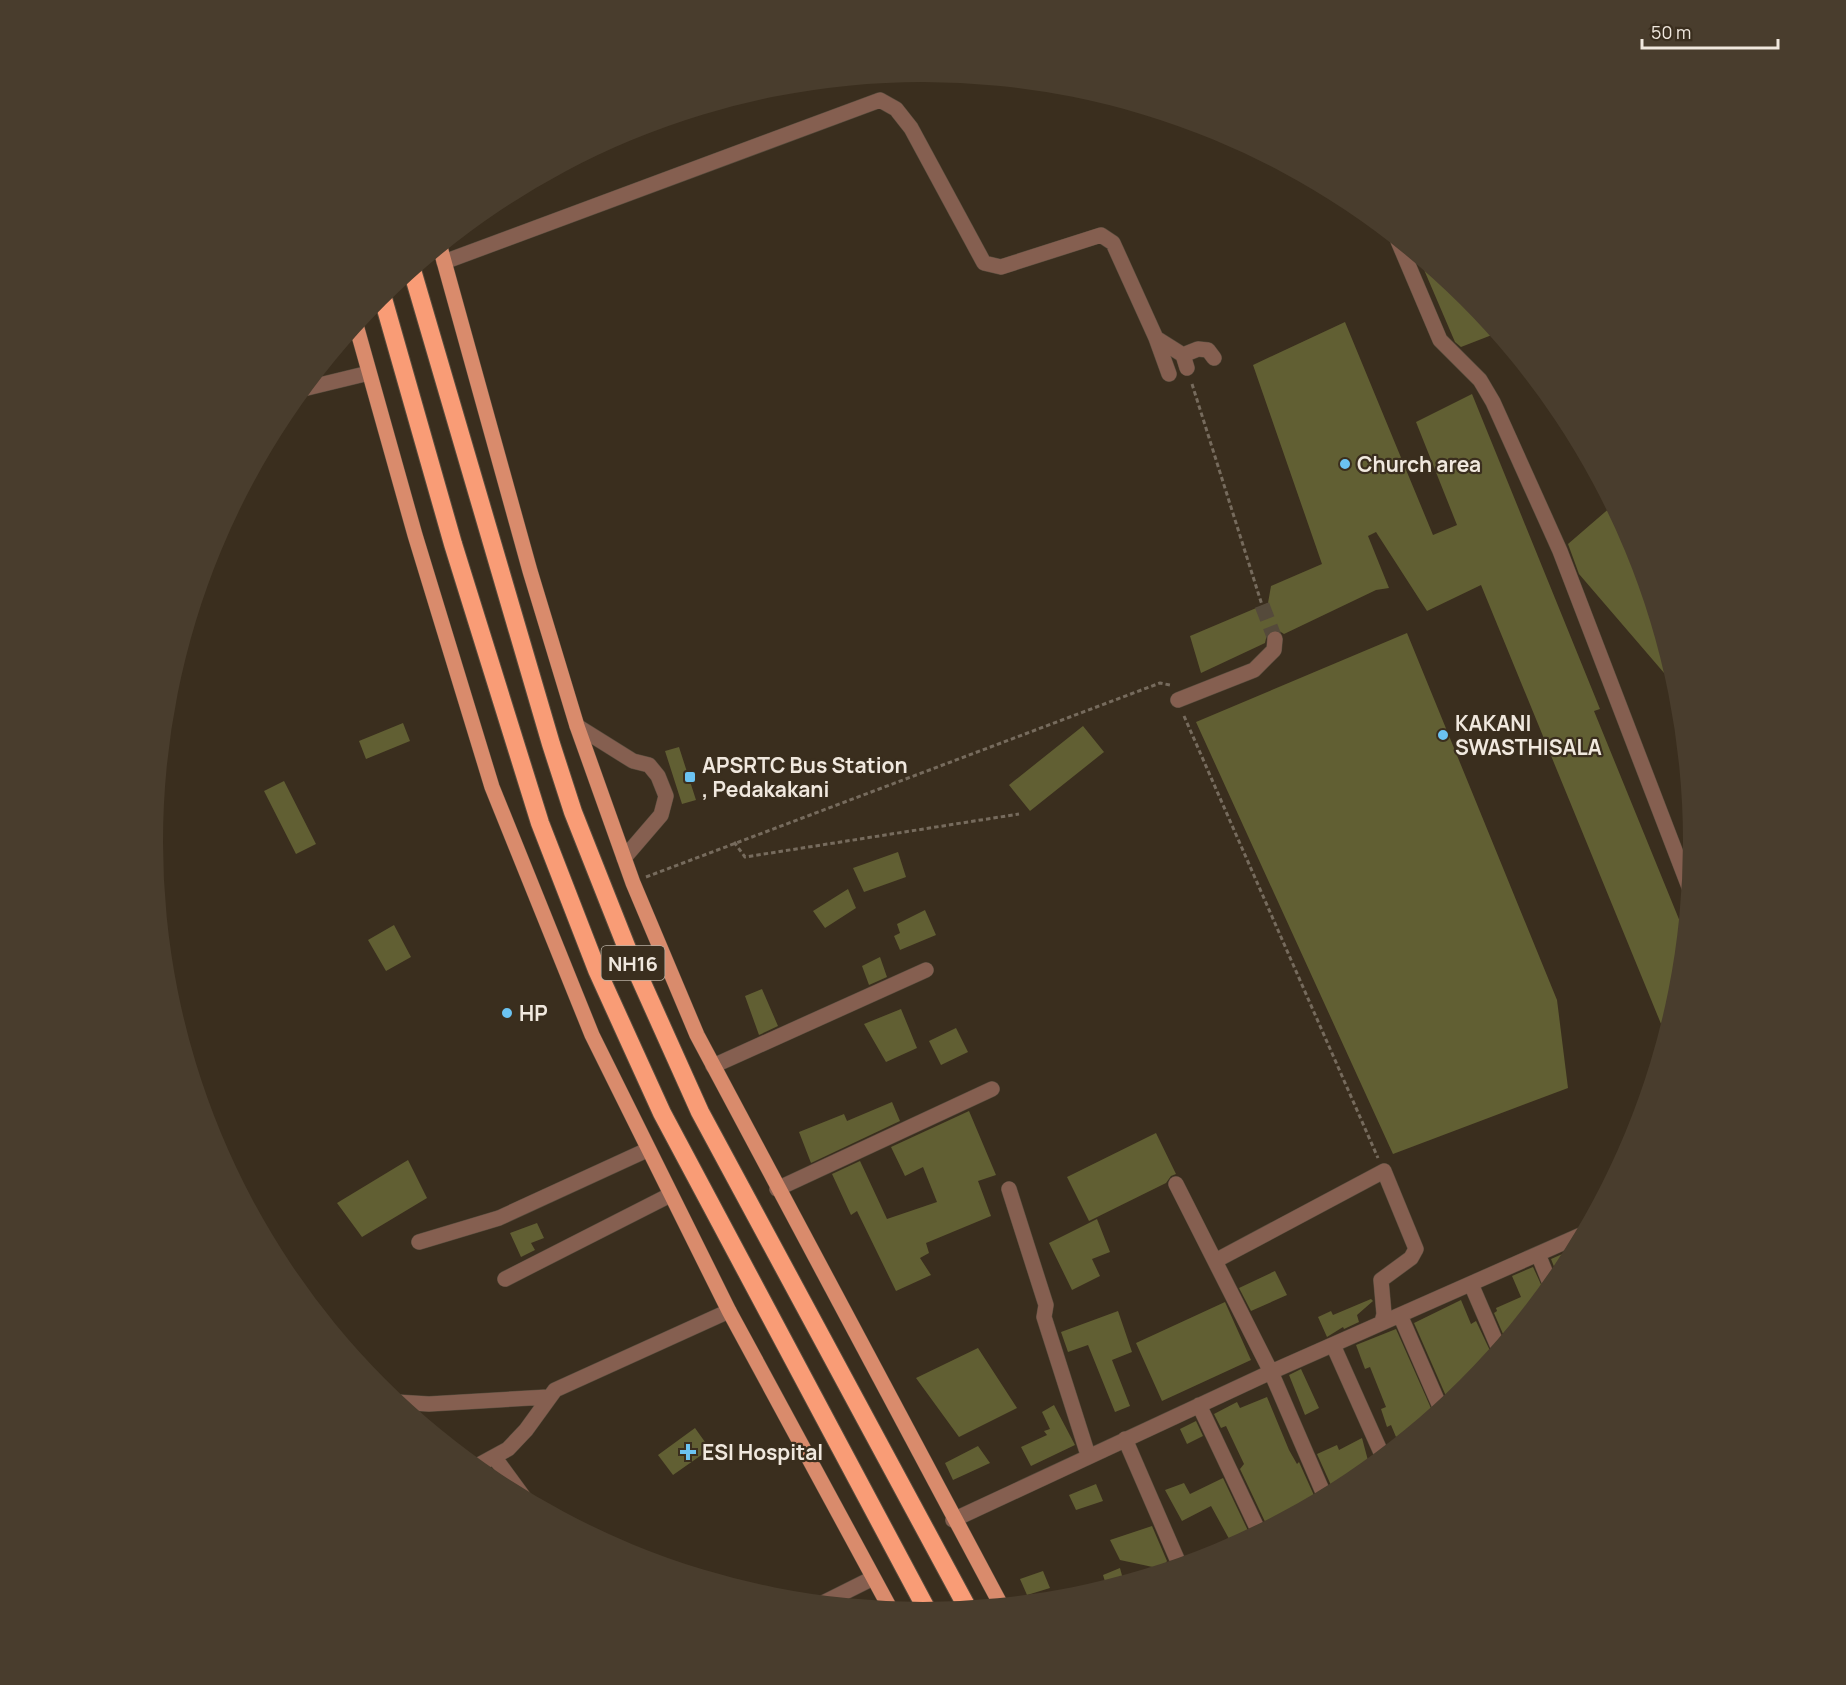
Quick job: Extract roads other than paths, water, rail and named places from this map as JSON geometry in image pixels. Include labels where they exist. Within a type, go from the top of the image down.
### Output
[{"type":"highway","name":"NH16","points":[[414,278],[551,744],[573,812],[630,956],[700,1112],[964,1601]]},
{"type":"highway","name":"NH16","points":[[385,306],[453,544],[540,823],[597,970],[668,1123],[923,1602]]},
{"type":"main road","points":[[442,255],[530,571],[577,726],[633,882],[697,1035],[953,1520],[997,1599]]},
{"type":"main road","points":[[358,334],[415,536],[492,788],[592,1035],[647,1150],[729,1311],[886,1601]]},
{"type":"street","points":[[443,253],[880,100],[896,108],[911,128],[984,263],[1001,267],[1101,235],[1113,243],[1156,338],[1169,374]]},
{"type":"street","points":[[1404,254],[1440,340],[1480,380],[1497,412],[1560,551],[1682,869]]},
{"type":"street","points":[[1156,338],[1185,361],[1198,349],[1208,350],[1214,358]]},
{"type":"street","points":[[316,386],[369,373]]},
{"type":"street","points":[[1178,700],[1254,670],[1274,650],[1275,639]]},
{"type":"street","points":[[577,726],[633,761],[649,765],[658,776],[666,796],[661,815],[624,858]]},
{"type":"street","points":[[713,1066],[926,970]]},
{"type":"street","points":[[777,1189],[992,1089]]},
{"type":"street","points":[[419,1242],[499,1218],[647,1150]]},
{"type":"street","points":[[1218,1259],[1384,1171],[1416,1249],[1412,1258],[1381,1280],[1384,1314],[1382,1322]]},
{"type":"street","points":[[1176,1184],[1218,1259],[1271,1372],[1322,1489]]},
{"type":"street","points":[[1009,1189],[1046,1305],[1044,1317],[1088,1455]]},
{"type":"street","points":[[505,1279],[670,1195]]},
{"type":"street","points":[[953,1520],[1088,1455],[1571,1239]]},
{"type":"street","points":[[1538,1254],[1547,1276]]},
{"type":"street","points":[[1471,1284],[1496,1342]]},
{"type":"street","points":[[485,1463],[495,1458],[526,1430],[548,1397],[562,1385],[729,1311]]},
{"type":"street","points":[[1400,1315],[1438,1401]]},
{"type":"street","points":[[1333,1345],[1380,1449]]},
{"type":"street","points":[[410,1403],[429,1404],[548,1397]]},
{"type":"street","points":[[1199,1405],[1256,1525]]},
{"type":"street","points":[[1125,1439],[1177,1558]]},
{"type":"street","points":[[495,1458],[512,1481]]},
{"type":"street","points":[[835,1597],[873,1578]]},
{"type":"tunnel","points":[[1262,605],[1275,639]]},
{"type":"place","name":"Church area","points":[[1345,464]]},
{"type":"place","name":"KAKANI SWASTHISALA","points":[[1443,735]]},
{"type":"place","name":"APSRTC Bus Station , Pedakakani","points":[[690,777]]},
{"type":"place","name":"HP","points":[[507,1013]]},
{"type":"place","name":"ESI Hospital","points":[[688,1452]]}]
